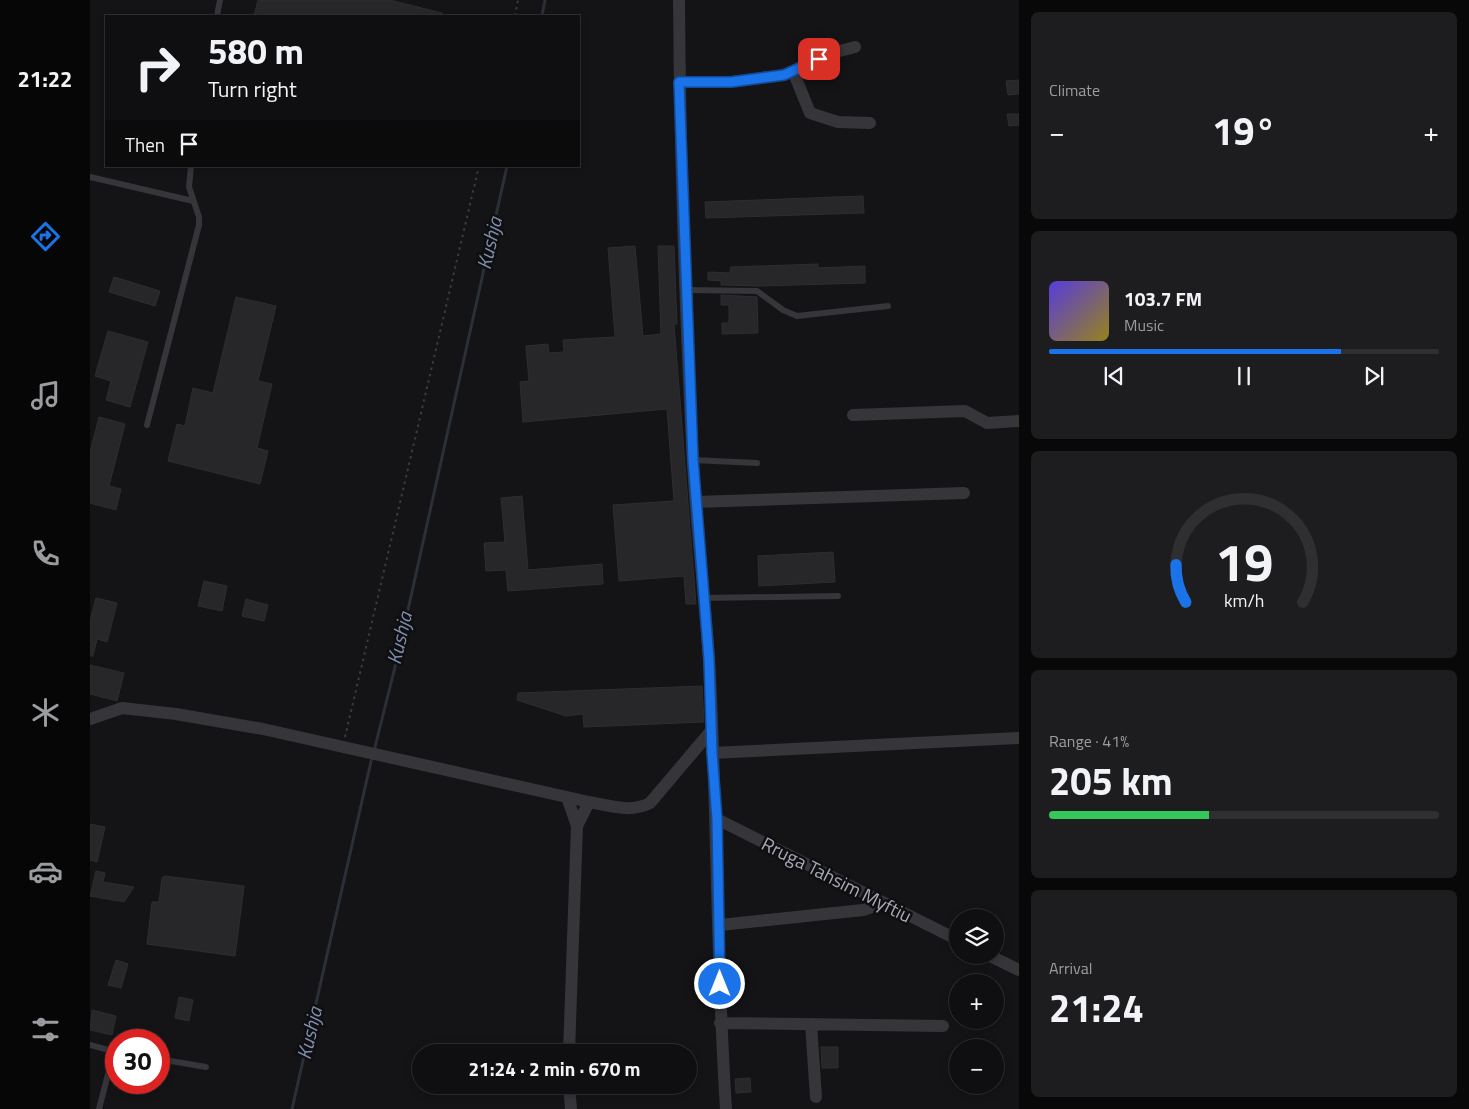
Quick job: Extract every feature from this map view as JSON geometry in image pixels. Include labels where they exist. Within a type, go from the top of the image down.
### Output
[{"type":"street","points":[[679,0],[679,82],[693,460],[704,598],[717,819],[720,1023],[726,1109]]},
{"type":"street","points":[[679,82],[731,82],[784,75],[832,53],[855,47]]},
{"type":"street","points":[[793,71],[810,113],[838,122],[870,122]]},
{"type":"street","points":[[853,415],[965,411],[987,423],[1019,421]]},
{"type":"street","points":[[696,502],[964,493]]},
{"type":"street","points":[[90,720],[122,708],[176,714],[254,727],[628,809],[641,808],[650,803],[711,731]]},
{"type":"street","points":[[712,753],[1019,738]]},
{"type":"street","points":[[567,797],[577,826],[578,842],[569,1044]]},
{"type":"street","points":[[577,826],[590,802]]},
{"type":"street","name":"Rruga Tahsim Myftiu","points":[[717,819],[949,935]]},
{"type":"street","points":[[720,925],[863,910],[885,903]]},
{"type":"street","points":[[1004,963],[1019,970]]},
{"type":"street","points":[[720,1023],[943,1026]]},
{"type":"street","points":[[811,1024],[816,1097]]},
{"type":"street","points":[[570,1094],[571,1109]]},
{"type":"lane","points":[[217,15],[220,0]]},
{"type":"lane","points":[[147,426],[199,225],[199,217],[189,187],[191,167]]},
{"type":"lane","points":[[90,176],[193,200]]},
{"type":"lane","points":[[687,290],[757,290],[783,310],[797,316],[888,306]]},
{"type":"lane","points":[[693,460],[757,464]]},
{"type":"lane","points":[[704,598],[838,596]]},
{"type":"lane","points":[[90,1045],[105,1049]]},
{"type":"lane","points":[[170,1061],[206,1067]]},
{"type":"lane","points":[[99,1109],[105,1088]]},
{"type":"path","points":[[515,15],[518,0]]},
{"type":"path","points":[[348,747],[479,167]]},
{"type":"building","points":[[258,0],[390,0],[442,13],[442,15],[254,15]]},
{"type":"building","points":[[1019,80],[1019,94],[1008,95],[1006,81]]},
{"type":"building","points":[[1007,114],[1019,114],[1019,125],[1009,126]]},
{"type":"building","points":[[863,196],[864,213],[706,218],[705,202]]},
{"type":"building","points":[[635,246],[643,336],[661,334],[658,246],[674,246],[677,324],[674,324],[696,604],[686,604],[684,576],[619,581],[613,505],[674,501],[667,409],[523,422],[520,382],[529,381],[526,346],[548,344],[549,353],[564,352],[563,340],[615,337],[608,248]]},
{"type":"building","points":[[818,264],[818,268],[865,266],[865,283],[759,286],[721,285],[721,281],[708,280],[708,272],[730,273],[731,267]]},
{"type":"building","points":[[114,277],[160,291],[155,306],[109,292]]},
{"type":"building","points":[[721,295],[757,297],[758,333],[722,334],[722,323],[729,323],[729,305],[721,305]]},
{"type":"building","points":[[236,297],[276,306],[258,381],[272,384],[257,448],[268,451],[260,484],[168,461],[177,424],[185,426],[193,388],[213,393]]},
{"type":"building","points":[[108,331],[148,342],[130,407],[106,400],[111,381],[95,376]]},
{"type":"building","points":[[99,417],[125,424],[109,486],[121,489],[116,510],[90,503],[90,452]]},
{"type":"building","points":[[522,496],[528,570],[602,564],[603,584],[508,591],[506,570],[486,571],[484,543],[505,542],[501,498]]},
{"type":"building","points":[[833,552],[835,582],[759,586],[758,556]]},
{"type":"building","points":[[204,581],[227,586],[222,611],[198,606]]},
{"type":"building","points":[[96,598],[117,603],[107,642],[97,639],[93,656],[90,656],[90,621]]},
{"type":"building","points":[[246,599],[268,605],[264,621],[242,616]]},
{"type":"building","points":[[90,665],[124,673],[117,701],[90,694]]},
{"type":"building","points":[[702,686],[704,722],[584,727],[583,714],[566,716],[517,700],[518,693]]},
{"type":"building","points":[[90,824],[105,827],[97,862],[90,860]]},
{"type":"building","points":[[96,871],[105,873],[103,882],[134,887],[124,902],[90,896]]},
{"type":"building","points":[[165,876],[244,886],[235,956],[147,944],[152,902],[159,902],[162,878]]},
{"type":"building","points":[[116,960],[128,964],[121,988],[108,985]]},
{"type":"building","points":[[179,997],[193,1000],[189,1021],[175,1018]]},
{"type":"building","points":[[92,1010],[116,1016],[113,1029],[105,1029],[105,1033],[90,1030]]},
{"type":"building","points":[[821,1047],[838,1047],[838,1068],[822,1068]]},
{"type":"building","points":[[750,1078],[751,1092],[736,1093],[735,1079]]},
{"type":"waterway","name":"Kushja","points":[[542,15],[545,0]]},
{"type":"waterway","name":"Kushja","points":[[374,751],[397,659],[507,167]]},
{"type":"waterway","name":"Kushja","points":[[292,1109],[372,757]]},
{"type":"route","points":[[720,984],[717,819],[712,753],[709,659],[693,460],[679,82],[731,82],[784,75],[819,59]]}]
